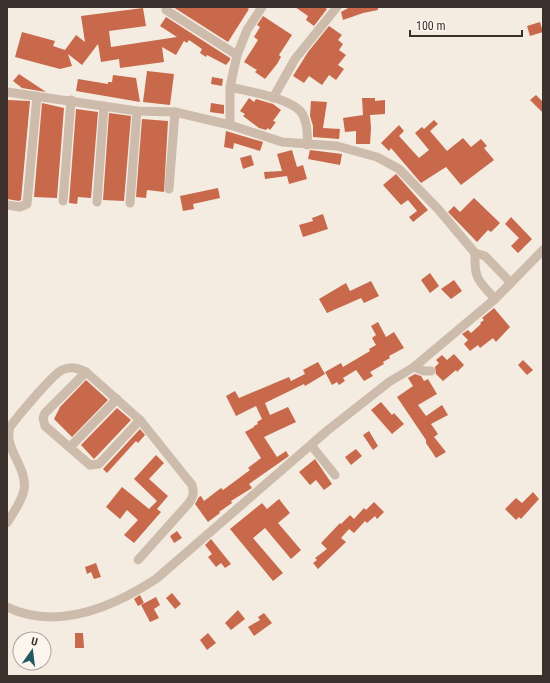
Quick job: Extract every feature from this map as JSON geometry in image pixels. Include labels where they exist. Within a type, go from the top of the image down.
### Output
[{"type":"street","points":[[273,98],[295,60],[337,7]]},
{"type":"street","points":[[230,125],[230,87],[237,55],[256,9]]},
{"type":"street","points":[[166,10],[237,55]]},
{"type":"street","points":[[230,87],[273,98],[296,107],[300,112],[308,137],[307,145]]},
{"type":"street","points":[[7,92],[71,100],[138,111],[175,112],[230,125],[282,142],[336,146],[390,163],[399,169],[438,209],[475,253],[485,256],[511,283]]},
{"type":"street","points":[[7,205],[20,207],[27,204],[37,96]]},
{"type":"street","points":[[63,201],[71,100]]},
{"type":"street","points":[[97,202],[104,106]]},
{"type":"street","points":[[130,203],[138,111]]},
{"type":"street","points":[[169,189],[175,112]]},
{"type":"street","points":[[7,607],[33,617],[62,616],[95,610],[139,590],[156,579],[310,446],[389,382],[414,367],[495,299],[543,250]]},
{"type":"street","points":[[475,253],[474,268],[477,279],[495,299]]},
{"type":"street","points":[[7,523],[22,497],[24,482],[8,439],[10,427],[58,373],[71,367],[78,368],[86,372],[140,420],[192,485],[194,490],[189,503],[138,560]]},
{"type":"street","points":[[414,367],[424,371],[431,371]]},
{"type":"street","points":[[86,372],[45,413],[43,418],[45,426],[90,466],[96,466],[140,420]]},
{"type":"street","points":[[70,447],[117,399]]},
{"type":"street","points":[[310,446],[335,475]]},
{"type":"building","points":[[173,7],[246,7],[249,9],[228,42]]},
{"type":"building","points":[[295,7],[324,7],[327,9],[314,26],[306,20],[308,16]]},
{"type":"building","points":[[350,7],[378,7],[378,10],[363,13],[343,20],[341,12]]},
{"type":"building","points":[[143,8],[146,26],[109,31],[111,47],[177,37],[160,26],[166,17],[230,58],[230,60],[226,65],[207,55],[206,57],[200,53],[202,49],[189,40],[187,43],[184,41],[176,55],[162,47],[164,62],[120,68],[119,59],[101,62],[98,44],[82,65],[68,54],[72,66],[60,69],[15,57],[22,32],[55,41],[53,46],[65,50],[76,35],[85,42],[81,16]]},
{"type":"building","points":[[263,16],[292,35],[279,55],[281,57],[277,64],[265,79],[255,72],[257,70],[244,62],[258,40],[254,37],[260,27],[257,25]]},
{"type":"building","points":[[540,22],[543,32],[530,36],[527,26]]},
{"type":"building","points":[[329,26],[342,35],[338,40],[343,44],[339,50],[346,55],[338,65],[344,69],[336,80],[329,75],[322,85],[309,76],[304,83],[293,76],[308,52]]},
{"type":"building","points":[[147,71],[174,74],[170,105],[143,102]]},
{"type":"building","points":[[19,74],[46,92],[22,88],[13,81]]},
{"type":"building","points":[[113,75],[136,78],[140,102],[76,91],[78,79],[108,84],[108,82],[112,82]]},
{"type":"building","points":[[212,77],[223,79],[222,86],[211,84]]},
{"type":"building","points":[[536,95],[543,102],[543,113],[530,100]]},
{"type":"building","points":[[249,98],[254,102],[256,99],[273,104],[281,110],[273,121],[276,122],[270,130],[268,128],[266,130],[259,128],[243,116],[245,114],[240,111]]},
{"type":"building","points":[[362,98],[375,98],[375,101],[385,100],[385,114],[370,115],[370,144],[356,144],[356,131],[345,132],[343,118],[363,115]]},
{"type":"building","points":[[8,100],[30,101],[21,200],[19,201],[7,199]]},
{"type":"building","points":[[311,101],[327,102],[323,128],[340,129],[339,139],[313,137],[313,126],[310,116]]},
{"type":"building","points":[[42,103],[64,108],[57,198],[34,197]]},
{"type":"building","points":[[211,103],[224,105],[224,114],[210,112]]},
{"type":"building","points":[[76,109],[98,112],[91,198],[78,197],[77,204],[69,203]]},
{"type":"building","points":[[109,113],[131,116],[124,201],[103,200]]},
{"type":"building","points":[[142,119],[168,121],[164,192],[147,190],[146,198],[136,197]]},
{"type":"building","points":[[434,120],[438,124],[430,131],[447,151],[463,138],[471,147],[481,139],[487,146],[484,148],[494,160],[461,185],[446,167],[421,183],[391,148],[389,151],[381,143],[399,125],[404,131],[399,136],[419,158],[429,150],[415,133],[422,127],[424,129]]},
{"type":"building","points":[[226,131],[263,142],[260,151],[234,143],[233,149],[224,147]]},
{"type":"building","points":[[292,150],[297,167],[303,165],[307,179],[289,184],[287,176],[265,179],[264,172],[282,171],[277,154]]},
{"type":"building","points":[[310,150],[342,154],[340,165],[308,159]]},
{"type":"building","points":[[251,155],[254,165],[243,169],[240,158]]},
{"type":"building","points":[[396,174],[428,210],[413,222],[409,217],[417,211],[408,200],[401,205],[383,185]]},
{"type":"building","points":[[218,188],[220,198],[193,204],[194,209],[183,211],[180,196]]},
{"type":"building","points":[[474,198],[500,223],[491,232],[488,230],[477,242],[448,212],[454,206],[460,212]]},
{"type":"building","points":[[323,214],[328,229],[303,237],[299,225],[313,221],[312,218]]},
{"type":"building","points":[[511,217],[532,239],[518,253],[511,246],[519,238],[505,224]]},
{"type":"building","points":[[430,273],[439,286],[430,293],[421,280]]},
{"type":"building","points":[[454,280],[462,291],[451,299],[441,289]]},
{"type":"building","points":[[371,281],[379,296],[364,303],[361,298],[327,313],[319,299],[346,283],[350,291]]},
{"type":"building","points":[[494,308],[510,327],[496,342],[493,338],[480,348],[478,345],[470,351],[464,344],[468,340],[462,334],[468,330],[471,333],[484,320],[482,318]]},
{"type":"building","points":[[378,322],[386,337],[394,332],[404,348],[389,356],[390,358],[383,362],[384,364],[370,372],[373,376],[364,381],[356,370],[343,378],[345,381],[339,385],[337,382],[332,385],[325,372],[341,363],[343,367],[370,351],[369,349],[376,345],[372,338],[376,335],[371,326]]},
{"type":"building","points":[[454,354],[464,365],[457,372],[456,370],[443,381],[436,374],[435,367],[439,363],[436,360],[442,355],[447,360]]},
{"type":"building","points":[[523,360],[533,370],[527,375],[518,365]]},
{"type":"building","points":[[318,362],[325,374],[305,386],[304,384],[265,403],[270,415],[288,407],[296,422],[264,437],[277,457],[286,451],[289,456],[249,484],[252,488],[231,501],[232,503],[208,522],[195,504],[199,497],[201,496],[204,501],[221,488],[223,490],[250,470],[248,468],[261,458],[245,432],[258,424],[257,422],[262,419],[256,406],[236,416],[226,396],[235,391],[239,398],[289,377],[291,381],[305,374],[303,370]]},
{"type":"building","points":[[415,374],[421,376],[424,381],[428,379],[437,394],[418,405],[426,416],[442,405],[448,415],[431,424],[438,434],[434,437],[446,452],[436,458],[426,443],[426,440],[397,397],[413,386],[408,378]]},
{"type":"building","points":[[86,380],[108,400],[72,437],[54,419],[60,407]]},
{"type":"building","points":[[381,402],[392,415],[394,413],[404,424],[392,434],[371,410]]},
{"type":"building","points":[[117,408],[131,420],[94,459],[81,445]]},
{"type":"building","points":[[140,429],[145,435],[138,443],[136,441],[107,473],[103,469]]},
{"type":"building","points":[[369,431],[378,446],[373,450],[363,435]]},
{"type":"building","points":[[356,449],[362,456],[351,465],[345,457]]},
{"type":"building","points":[[156,455],[164,463],[149,479],[168,496],[157,509],[161,512],[134,543],[124,535],[138,520],[127,510],[120,519],[106,507],[122,487],[149,509],[157,501],[134,479]]},
{"type":"building","points":[[315,459],[332,484],[324,490],[316,480],[310,485],[299,472]]},
{"type":"building","points":[[533,492],[539,499],[521,519],[519,517],[516,520],[505,509],[516,498],[522,503]]},
{"type":"building","points":[[279,499],[290,513],[278,523],[301,550],[291,559],[265,528],[253,538],[283,573],[273,581],[230,529],[262,503],[267,509]]},
{"type":"building","points":[[374,502],[384,512],[377,519],[375,516],[367,523],[365,521],[354,533],[349,529],[341,538],[346,542],[318,569],[313,563],[317,560],[315,558],[327,549],[321,543],[350,515],[354,519],[364,508],[366,510]]},
{"type":"building","points":[[177,531],[182,538],[174,543],[170,536]]},
{"type":"building","points":[[211,539],[231,564],[225,568],[221,563],[216,567],[208,557],[212,554],[205,545]]},
{"type":"building","points":[[96,563],[101,577],[94,579],[91,572],[87,574],[85,567]]},
{"type":"building","points":[[172,593],[181,604],[175,609],[166,598]]},
{"type":"building","points":[[140,595],[144,603],[138,606],[134,599]]},
{"type":"building","points":[[156,597],[160,605],[154,609],[159,618],[150,622],[141,605]]},
{"type":"building","points":[[238,610],[245,619],[231,630],[225,623]]},
{"type":"building","points":[[264,613],[272,623],[254,636],[248,627],[260,620],[258,617]]},
{"type":"building","points":[[75,633],[83,633],[84,648],[75,648]]},
{"type":"building","points":[[208,633],[216,643],[207,650],[200,640]]}]
